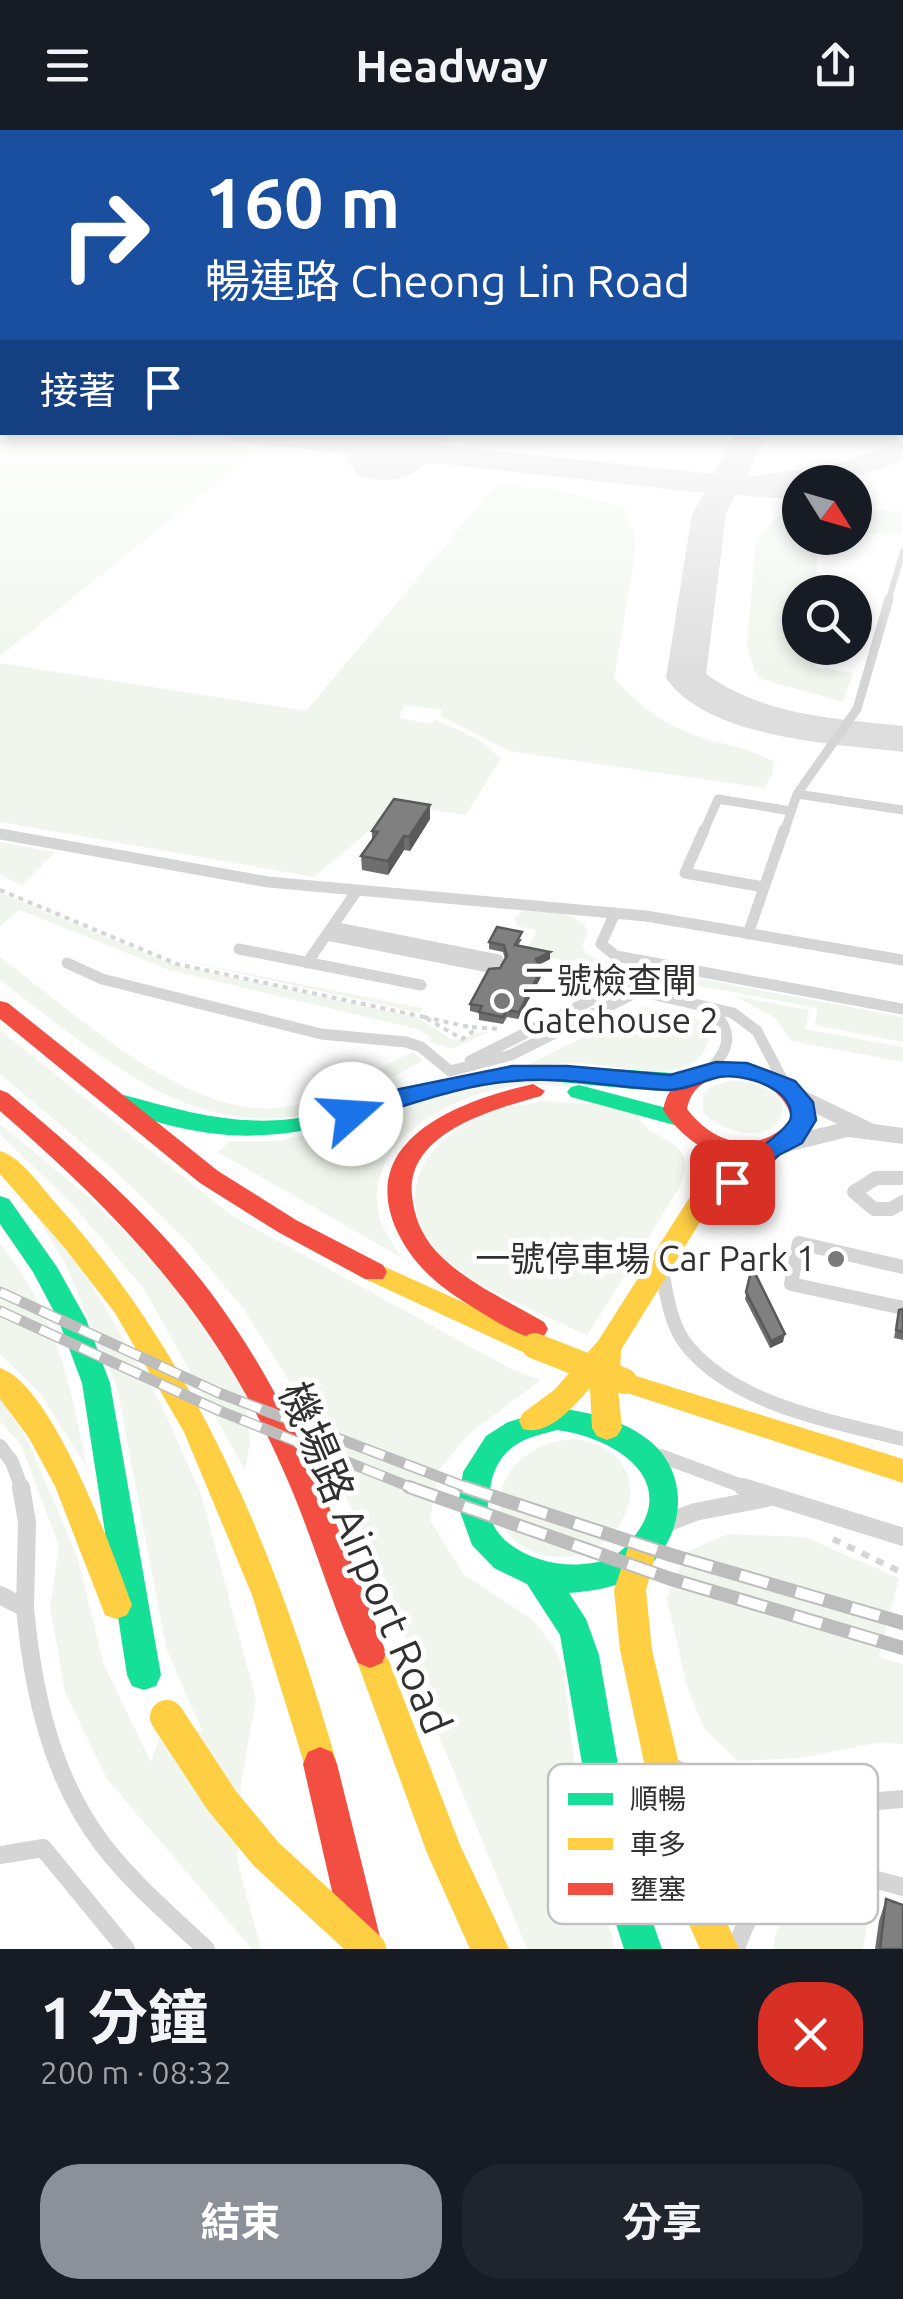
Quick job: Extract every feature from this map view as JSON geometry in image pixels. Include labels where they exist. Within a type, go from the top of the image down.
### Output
[{"type":"street","points":[[0,1008],[200,1170],[299,1232],[415,1293],[540,1341],[624,1381],[903,1471]]},
{"type":"street","points":[[107,1096],[168,1117],[242,1130],[326,1121],[400,1097],[512,1073],[567,1073],[652,1082],[747,1070],[867,1129],[903,1136]]},
{"type":"street","points":[[678,1118],[674,1102],[698,1076]]},
{"type":"street","points":[[704,1178],[732,1182],[794,1138],[804,1120],[791,1090]]},
{"type":"street","points":[[540,1341],[440,1270],[416,1243],[403,1219],[400,1193],[404,1171],[414,1150],[431,1130],[456,1113],[498,1097],[529,1092],[602,1096],[678,1118],[696,1136],[728,1150],[777,1147],[818,1135],[867,1129]]},
{"type":"street","name":"機場路 Airport Road","points":[[0,1098],[116,1200],[166,1256],[228,1338],[291,1456],[445,1853],[490,1949]]},
{"type":"street","points":[[639,1557],[610,1574],[592,1579],[539,1576],[513,1566],[492,1549],[478,1530],[470,1508],[470,1485],[477,1464],[490,1446],[564,1398],[608,1348],[704,1178],[696,1136]]},
{"type":"street","points":[[0,1159],[60,1220],[140,1328],[176,1386],[239,1513],[270,1599],[331,1802],[366,1949]]},
{"type":"street","points":[[0,1205],[44,1267],[72,1320],[96,1384],[156,1696]]},
{"type":"street","points":[[607,1428],[602,1395],[608,1348]]},
{"type":"street","points":[[0,1379],[36,1420],[59,1460],[156,1696],[222,1801],[266,1854],[366,1949]]},
{"type":"street","points":[[532,1422],[582,1420],[607,1428],[638,1448],[650,1462],[664,1494],[660,1528],[639,1557],[630,1590],[636,1650],[661,1764]]},
{"type":"street","points":[[539,1576],[568,1616],[583,1655],[601,1764]]},
{"type":"street","points":[[445,1853],[472,1949]]},
{"type":"street","points":[[634,1924],[642,1949]]},
{"type":"street","points":[[708,1924],[720,1949]]},
{"type":"lane","points":[[748,934],[797,794],[857,709],[903,551]]},
{"type":"lane","points":[[891,595],[903,597]]},
{"type":"lane","points":[[797,794],[903,810]]},
{"type":"lane","points":[[764,887],[685,873],[718,800],[791,811]]},
{"type":"lane","points":[[0,834],[268,882],[616,912],[903,960]]},
{"type":"lane","points":[[307,963],[356,892]]},
{"type":"lane","points":[[616,912],[601,944],[616,956],[903,1009]]},
{"type":"lane","points":[[329,931],[496,964]]},
{"type":"lane","points":[[238,949],[420,985]]},
{"type":"lane","points":[[67,962],[102,978],[321,1034],[406,1042],[422,1047],[450,1071]]},
{"type":"lane","points":[[543,972],[732,1013],[757,1031],[791,1090]]},
{"type":"lane","points":[[400,1097],[616,987]]},
{"type":"lane","points":[[450,1071],[512,1055],[639,991]]},
{"type":"lane","points":[[698,1076],[724,1055],[730,1039],[724,1024],[707,1005]]},
{"type":"lane","points":[[903,1178],[877,1178],[854,1192],[874,1209],[892,1208],[903,1202]]},
{"type":"lane","points":[[903,1267],[800,1244],[791,1284],[903,1308]]},
{"type":"lane","points":[[660,1261],[675,1322],[686,1344],[711,1368],[763,1396],[903,1438]]},
{"type":"lane","points":[[0,1446],[18,1473],[24,1495],[24,1608],[40,1710],[68,1788],[102,1844],[206,1949]]},
{"type":"lane","points":[[638,1448],[771,1497],[903,1537]]},
{"type":"lane","points":[[660,1528],[682,1515],[771,1497]]},
{"type":"lane","points":[[0,1595],[24,1608]]},
{"type":"lane","points":[[654,1764],[659,1758],[670,1764]]},
{"type":"lane","points":[[878,1801],[903,1799]]},
{"type":"lane","points":[[0,1855],[43,1848],[126,1949]]},
{"type":"lane","points":[[878,1881],[903,1888]]},
{"type":"lane","points":[[736,1949],[747,1924]]},
{"type":"path","points":[[0,890],[177,964],[469,1027],[497,1029]]},
{"type":"path","points":[[424,1017],[454,1038],[469,1036],[469,1027]]},
{"type":"path","points":[[832,1539],[903,1573]]},
{"type":"shaded area","points":[[0,502],[192,502],[0,656]]},
{"type":"shaded area","points":[[482,502],[603,502],[624,507],[635,538],[614,678],[642,705],[673,726],[773,761],[773,773],[764,788],[509,751],[440,716],[442,710],[405,705],[399,718],[429,724],[435,719],[479,740],[501,758],[466,815],[400,805],[314,877],[0,822],[0,663],[306,711]]},
{"type":"shaded area","points":[[872,510],[903,511],[902,535],[872,533]]},
{"type":"shaded area","points":[[782,515],[782,555],[817,555],[817,575],[782,575],[782,665],[815,665],[853,673],[843,702],[764,680],[755,672],[747,644],[756,540]]},
{"type":"shaded area","points":[[0,842],[55,852],[22,885],[0,875]]},
{"type":"shaded area","points":[[0,893],[175,965],[416,1017],[452,1039],[489,1032],[451,1049],[428,1041],[432,1038],[417,1029],[169,970],[20,910],[0,926]]},
{"type":"shaded area","points":[[523,911],[577,919],[588,931],[582,946],[586,954],[600,960],[903,1017],[903,1042],[815,1025],[817,1008],[524,953],[537,930],[517,926],[514,918]]},
{"type":"shaded area","points":[[0,957],[138,1061],[217,1100],[257,1108],[294,1105],[413,1052],[423,1061],[319,1111],[273,1119],[229,1115],[187,1104],[147,1085],[71,1035],[0,980]]},
{"type":"shaded area","points":[[170,958],[422,1008],[420,1013]]},
{"type":"shaded area","points":[[735,996],[809,1010],[805,1029],[903,1047],[903,1062],[791,1041],[775,1018]]},
{"type":"shaded area","points":[[643,1007],[694,1017],[710,1030],[705,1050],[694,1062],[658,1071],[578,1063],[524,1067]]},
{"type":"shaded area","points":[[0,1030],[231,1215],[509,1368],[541,1380],[468,1435],[439,1470],[430,1520],[464,1575],[533,1620],[554,1647],[564,1671],[575,1764],[548,1764],[548,1924],[608,1924],[616,1949],[527,1949],[443,1746],[385,1579],[294,1389],[243,1308],[185,1239],[115,1171],[0,1074]]},
{"type":"shaded area","points":[[525,1080],[573,1083],[571,1087],[524,1085],[471,1097],[420,1123],[400,1141],[385,1163],[378,1188],[379,1216],[402,1258],[218,1152],[231,1141],[276,1141],[337,1129],[437,1096]]},
{"type":"shaded area","points":[[733,1080],[760,1085],[779,1098],[783,1106],[780,1119],[772,1128],[762,1132],[736,1131],[703,1112],[703,1095],[710,1087]]},
{"type":"shaded area","points":[[542,1101],[590,1104],[637,1115],[652,1132],[680,1150],[684,1159],[685,1171],[679,1188],[587,1336],[465,1275],[434,1248],[421,1227],[415,1206],[416,1186],[423,1167],[450,1134],[490,1112]]},
{"type":"shaded area","points":[[0,1124],[84,1193],[155,1260],[244,1386],[250,1443],[245,1470],[144,1289],[72,1204],[0,1134]]},
{"type":"shaded area","points":[[30,1206],[76,1258],[162,1406],[201,1494],[256,1699],[241,1784],[237,1860],[261,1949],[252,1949],[107,1779],[65,1692],[50,1607],[59,1546],[21,1445],[0,1421],[0,1397],[28,1441],[78,1559],[104,1665],[151,1762],[167,1717],[203,1733],[166,1648],[117,1387],[65,1263]]},
{"type":"shaded area","points":[[0,1243],[36,1297],[48,1324],[67,1377],[87,1468],[40,1393],[0,1354]]},
{"type":"shaded area","points":[[576,1439],[606,1449],[623,1466],[630,1486],[628,1508],[617,1528],[600,1545],[577,1555],[550,1556],[524,1548],[508,1533],[500,1514],[500,1494],[509,1474],[525,1456],[547,1444]]},
{"type":"shaded area","points":[[728,1534],[805,1537],[899,1578],[879,1657],[903,1664],[903,1744],[881,1742],[800,1758],[738,1761],[703,1727],[686,1683],[667,1599],[686,1552]]},
{"type":"shaded area","points":[[781,1924],[867,1924],[863,1949],[774,1949]]},
{"type":"building","points":[[394,799],[430,805],[388,861],[361,856],[378,832],[372,831]]},
{"type":"building","points":[[497,927],[522,932],[515,945],[550,952],[536,959],[541,970],[519,1012],[507,1010],[503,1017],[479,1012],[482,1006],[470,1004],[489,969],[500,968],[507,956],[504,945],[489,942]]},
{"type":"building","points":[[752,1267],[785,1334],[771,1341],[746,1292]]},
{"type":"building","points":[[903,1309],[903,1332],[896,1330],[899,1310]]},
{"type":"building","points":[[886,1899],[903,1905],[903,1949],[880,1949]]},
{"type":"taxiway","points":[[715,502],[709,514],[686,678],[709,695],[761,717],[818,729],[903,739]]},
{"type":"railway","points":[[0,1292],[219,1393],[471,1489]]},
{"type":"railway","points":[[0,1311],[220,1411],[415,1489]]},
{"type":"railway","points":[[409,1487],[671,1579],[903,1648]]},
{"type":"railway","points":[[464,1487],[671,1555],[903,1623]]},
{"type":"traffic: fast","points":[[124,1103],[196,1123],[270,1129],[319,1122],[439,1087],[512,1073],[688,1081]]},
{"type":"traffic: fast","points":[[579,1092],[678,1118]]},
{"type":"traffic: fast","points":[[0,1205],[44,1267],[72,1319],[96,1383],[144,1675]]},
{"type":"traffic: fast","points":[[557,1419],[580,1422],[624,1439],[656,1468],[664,1488],[664,1510],[655,1535],[632,1562],[602,1576],[568,1580],[534,1573],[505,1558],[483,1536],[473,1506],[478,1472],[496,1444],[518,1431],[557,1419]]},
{"type":"traffic: fast","points":[[539,1576],[575,1629],[601,1764]]},
{"type":"traffic: fast","points":[[635,1924],[643,1949]]},
{"type":"traffic: slow","points":[[533,1421],[564,1398],[608,1348],[704,1195],[733,1182],[770,1149]]},
{"type":"traffic: slow","points":[[0,1159],[108,1284],[140,1329],[198,1431],[224,1484],[268,1595],[320,1764]]},
{"type":"traffic: slow","points":[[374,1272],[535,1346]]},
{"type":"traffic: slow","points":[[535,1346],[624,1381]]},
{"type":"traffic: slow","points":[[607,1428],[603,1395],[608,1351]]},
{"type":"traffic: slow","points":[[0,1379],[56,1457],[116,1605]]},
{"type":"traffic: slow","points":[[624,1381],[903,1471]]},
{"type":"traffic: slow","points":[[639,1557],[630,1590],[636,1650],[662,1764]]},
{"type":"traffic: slow","points":[[370,1653],[445,1853],[490,1949]]},
{"type":"traffic: slow","points":[[167,1717],[222,1801],[266,1854],[369,1949]]},
{"type":"traffic: slow","points":[[708,1924],[720,1949]]},
{"type":"traffic: jam","points":[[0,1008],[209,1177],[287,1226],[374,1272]]},
{"type":"traffic: jam","points":[[726,1069],[752,1072],[786,1087],[804,1120],[790,1136],[757,1151],[738,1152],[702,1139],[675,1110],[677,1100],[692,1080],[726,1069]]},
{"type":"traffic: jam","points":[[533,1091],[475,1108],[448,1122],[424,1139],[407,1160],[399,1185],[401,1213],[427,1258],[470,1292],[534,1329]]},
{"type":"traffic: jam","points":[[0,1098],[134,1220],[182,1274],[231,1343],[299,1472],[370,1653]]},
{"type":"traffic: jam","points":[[320,1764],[364,1948]]},
{"type":"place","name":"二號檢查閘 Gatehouse 2","points":[[502,1001]]},
{"type":"place","name":"一號停車場 Car Park 1","points":[[836,1259]]},
{"type":"route","points":[[351,1114],[400,1097],[512,1073],[567,1073],[670,1082],[688,1081],[716,1070],[747,1070],[787,1086],[801,1102],[804,1120],[794,1138],[770,1150],[732,1182]]}]
